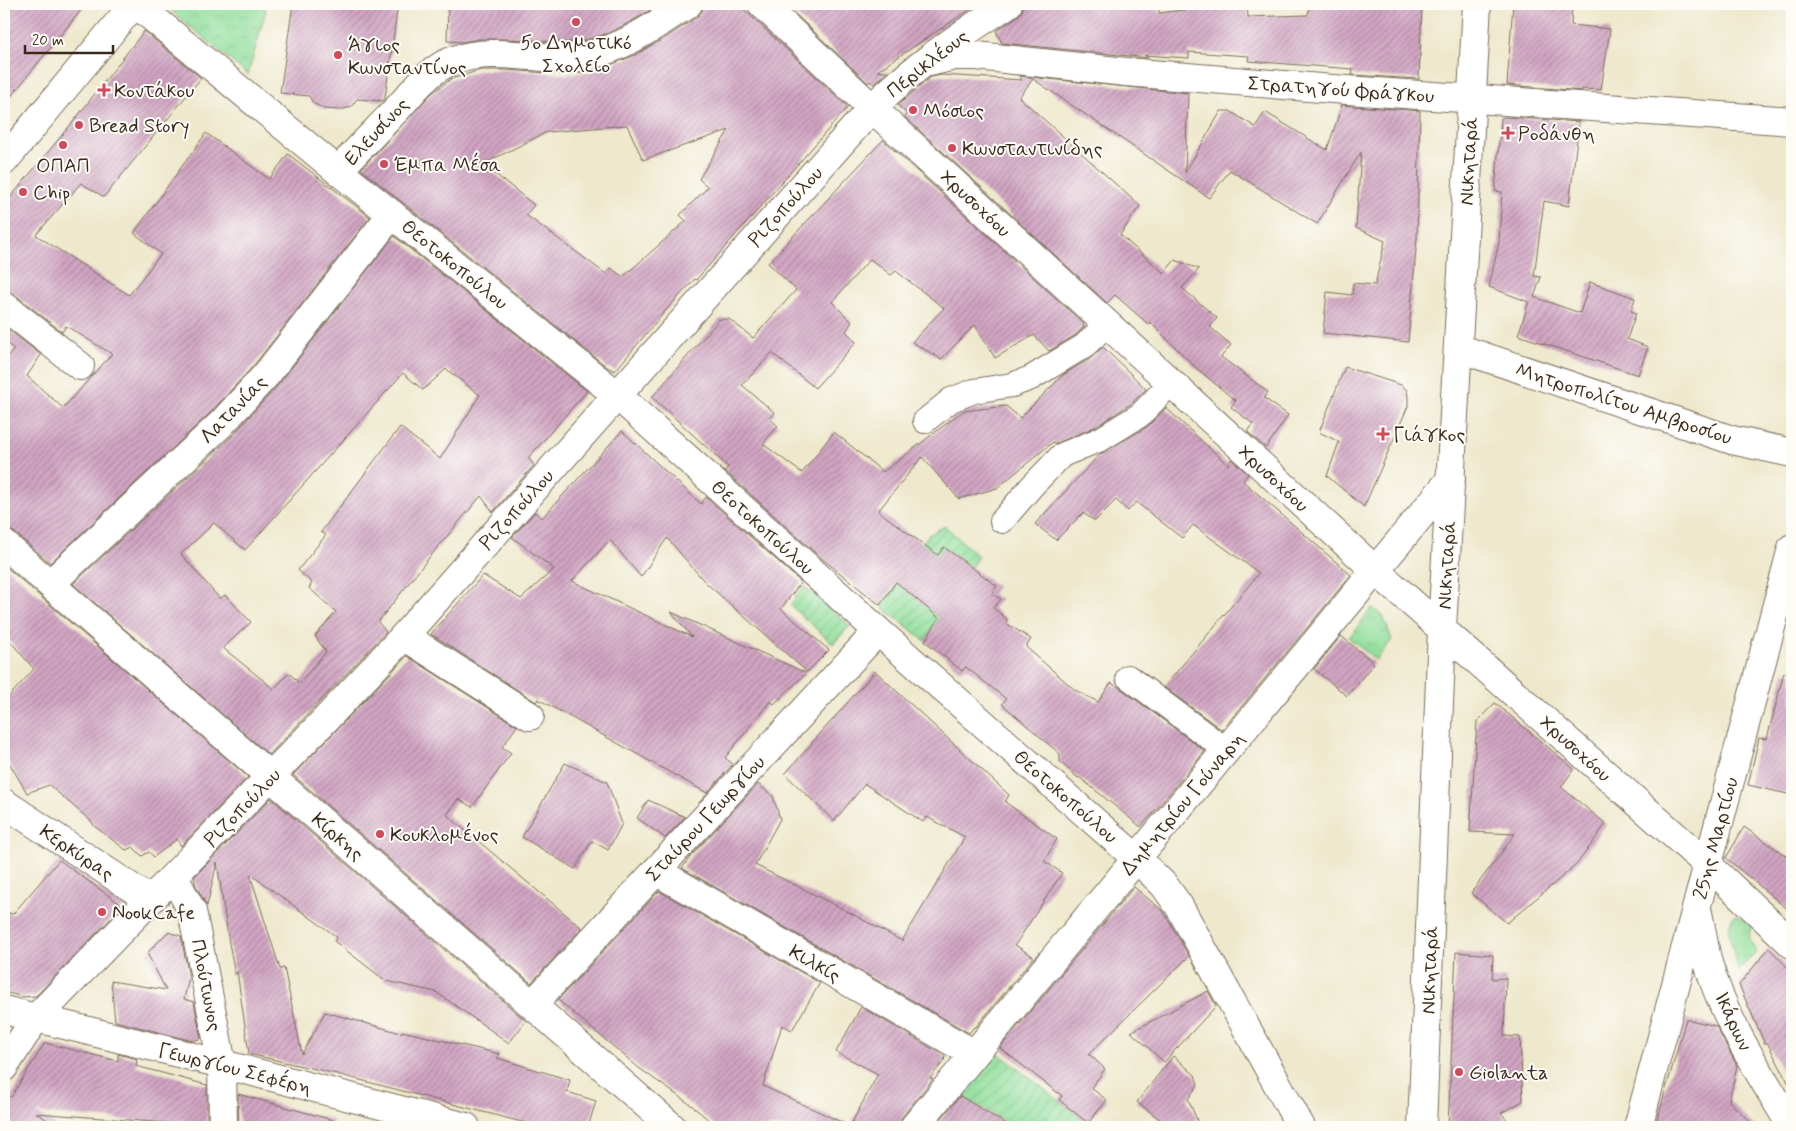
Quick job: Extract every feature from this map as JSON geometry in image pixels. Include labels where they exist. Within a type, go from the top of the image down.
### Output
[{"type":"street","points":[[4,161],[135,4]]},
{"type":"street","name":"Θεοτοκοπούλου","points":[[135,4],[617,396],[878,631],[1136,858],[1164,885],[1179,906],[1301,1127]]},
{"type":"street","name":"Ελευσίνος","points":[[338,171],[428,76],[451,61],[475,55],[500,54],[563,58],[591,56],[620,45],[688,4]]},
{"type":"street","name":"Περικλέους","points":[[872,108],[895,85],[922,64],[1008,4]]},
{"type":"street","name":"Νικηταρά","points":[[1422,1127],[1442,629],[1477,4]]},
{"type":"street","name":"Χρυσοχόου","points":[[769,6],[872,108],[1375,570],[1708,864],[1792,944]]},
{"type":"street","name":"Στρατηγού Φράγκου","points":[[922,64],[955,56],[977,56],[1136,73],[1472,99],[1792,120]]},
{"type":"street","name":"Ριζοπούλου","points":[[4,1067],[36,1019],[404,636],[872,108]]},
{"type":"street","name":"Λατανίας","points":[[50,584],[214,431],[266,375],[392,214]]},
{"type":"street","points":[[4,306],[80,366]]},
{"type":"street","points":[[925,421],[951,400],[974,391],[1012,385],[1031,378],[1084,346],[1107,324]]},
{"type":"street","name":"Μητροπολίτου Αμβροσίου","points":[[1458,348],[1732,440],[1792,453]]},
{"type":"street","points":[[1002,521],[1062,454],[1101,439],[1140,415],[1170,382]]},
{"type":"street","name":"Δημητρίου Γούναρη","points":[[914,1127],[1451,479]]},
{"type":"street","name":"Κίρκης","points":[[4,544],[672,1127]]},
{"type":"street","name":"25ης Μαρτίου","points":[[1638,1127],[1708,864],[1785,609],[1792,548]]},
{"type":"street","name":"Σταύρου Γεωργίου","points":[[532,1005],[878,631]]},
{"type":"street","points":[[404,636],[530,716]]},
{"type":"street","points":[[1128,677],[1226,750]]},
{"type":"street","name":"Κερκύρας","points":[[4,803],[150,900]]},
{"type":"street","name":"Κιλκίς","points":[[656,871],[974,1054]]},
{"type":"street","name":"Πλούτωνος","points":[[174,877],[192,911],[222,1064],[223,1127]]},
{"type":"street","name":"Ικάρων","points":[[1697,907],[1709,966],[1729,1018],[1792,1127]]},
{"type":"street","name":"Γεωργίου Σεφέρη","points":[[4,1010],[466,1127]]},
{"type":"green space","points":[[172,4],[263,4],[266,10],[248,75],[168,8]]},
{"type":"green space","points":[[945,526],[978,556],[925,641],[882,607],[928,535]]},
{"type":"green space","points":[[804,586],[850,626],[833,644],[790,605]]},
{"type":"green space","points":[[1372,608],[1383,616],[1392,640],[1376,660],[1349,638]]},
{"type":"green space","points":[[1735,915],[1741,917],[1751,927],[1750,940],[1757,951],[1738,971],[1729,932],[1730,923]]},
{"type":"green space","points":[[998,1053],[1093,1127],[1014,1127],[962,1096]]},
{"type":"building","points":[[4,4],[86,4],[4,105]]},
{"type":"building","name":"Άγιος Κωνσταντίνος","points":[[293,4],[398,4],[385,98],[383,101],[357,99],[351,107],[340,110],[324,109],[313,103],[309,96],[280,93]]},
{"type":"building","points":[[448,4],[660,4],[606,34],[577,42],[478,39],[464,42],[447,41]]},
{"type":"building","points":[[704,4],[738,4],[848,107],[696,280],[665,311],[615,371],[607,367],[361,169],[432,93],[451,79],[481,70],[562,74],[600,69],[635,55],[697,17],[702,11]],"holes":[[[627,125],[643,160],[729,130],[699,179],[708,187],[680,215],[686,221],[623,277],[611,268],[606,274],[526,215],[534,205],[483,164],[547,132]]]},
{"type":"building","points":[[791,4],[978,4],[877,71],[888,72],[874,84],[870,81],[868,83],[788,7]]},
{"type":"building","points":[[1028,4],[1158,4],[1159,13],[1200,8],[1200,4],[1247,4],[1248,17],[1308,15],[1309,4],[1422,4],[1419,79],[1352,75],[1353,69],[1248,61],[1249,56],[1189,52],[1189,58],[1144,55],[1149,58],[1002,43],[996,31],[1017,17],[1023,7]]},
{"type":"building","points":[[1513,4],[1572,4],[1571,25],[1610,29],[1601,90],[1582,89],[1582,91],[1507,85]]},
{"type":"building","points":[[144,31],[201,78],[104,197],[81,183],[36,235],[129,295],[161,254],[134,233],[206,133],[269,179],[288,154],[370,217],[254,365],[210,413],[50,563],[14,532],[4,529],[4,356],[7,358],[14,349],[4,341],[4,326],[41,355],[27,376],[63,408],[112,354],[66,326],[62,332],[14,294],[4,291],[4,205],[73,122]]},
{"type":"building","points":[[941,75],[1022,80],[1019,76],[1188,93],[1185,173],[1221,111],[1230,111],[1255,127],[1265,112],[1327,150],[1342,105],[1420,111],[1417,238],[1408,342],[1323,333],[1327,292],[1352,295],[1353,283],[1375,285],[1385,241],[1356,228],[1361,152],[1317,224],[1230,170],[1209,198],[1033,79],[1019,97],[1140,206],[1120,235],[1164,273],[1175,260],[1199,269],[1182,288],[1217,318],[1210,327],[1231,345],[1221,357],[1268,392],[1264,398],[1288,415],[1266,448],[1248,432],[1253,424],[1231,407],[1236,401],[1195,367],[1150,322],[1148,324],[1115,295],[1107,303],[905,117],[907,114],[898,105],[931,77]]},
{"type":"building","points":[[1501,118],[1579,122],[1569,206],[1544,201],[1534,276],[1541,277],[1534,297],[1580,313],[1590,282],[1635,298],[1631,311],[1636,313],[1627,339],[1648,347],[1638,375],[1518,335],[1529,302],[1489,287],[1499,242],[1502,192],[1495,191]]},
{"type":"building","points":[[883,140],[1084,324],[1084,327],[1076,335],[1049,351],[1034,335],[995,358],[975,325],[941,359],[912,342],[944,308],[896,271],[891,275],[870,259],[832,302],[852,322],[846,331],[856,342],[815,388],[772,353],[742,385],[775,413],[770,419],[778,426],[763,444],[802,473],[834,432],[883,472],[963,411],[1006,406],[1020,418],[1063,375],[1091,358],[1103,347],[1146,389],[1131,404],[1095,427],[1055,444],[1053,442],[997,488],[959,499],[922,457],[878,511],[938,555],[944,547],[997,586],[992,594],[1001,599],[993,608],[1007,619],[1006,623],[1031,639],[1026,647],[1075,690],[1098,702],[1111,683],[1205,751],[1141,827],[1060,762],[1060,754],[1002,704],[1006,699],[966,667],[962,671],[925,641],[939,618],[896,582],[880,605],[820,557],[725,471],[728,467],[652,397],[720,319],[729,319],[753,338],[796,290],[768,263]]},
{"type":"building","points":[[394,236],[587,391],[528,458],[534,465],[493,512],[481,496],[378,622],[386,632],[269,755],[73,584],[233,435],[278,385]],"holes":[[[446,369],[480,395],[440,459],[400,427],[321,532],[326,535],[298,570],[312,583],[309,588],[336,612],[315,636],[326,652],[299,683],[289,673],[274,689],[223,648],[251,622],[225,595],[220,599],[181,554],[214,523],[245,550],[403,373],[423,390]]]},
{"type":"building","points":[[1345,367],[1401,385],[1407,390],[1408,406],[1364,507],[1327,476],[1339,442],[1319,432]]},
{"type":"building","points":[[1166,408],[1228,465],[1231,459],[1248,474],[1243,481],[1351,575],[1222,730],[1164,687],[1259,573],[1193,525],[1182,538],[1136,502],[1128,511],[1116,500],[1095,521],[1083,513],[1056,540],[1035,524],[1100,454],[1147,427]]},
{"type":"building","points":[[622,431],[701,504],[706,497],[801,582],[781,609],[829,650],[807,672],[705,582],[667,538],[641,577],[610,540],[572,581],[692,637],[671,612],[806,673],[774,704],[770,701],[725,758],[733,764],[707,793],[538,699],[536,702],[431,634],[483,575],[521,599],[554,569],[512,537],[535,512],[542,518]]},
{"type":"building","points":[[4,565],[248,777],[181,846],[177,839],[154,857],[149,852],[142,856],[133,847],[126,850],[94,826],[92,822],[49,785],[27,793],[4,754],[4,702],[34,669],[4,634]]},
{"type":"building","points":[[1341,636],[1374,663],[1347,696],[1314,669]]},
{"type":"building","points":[[407,656],[517,726],[502,747],[511,753],[472,807],[458,799],[447,815],[582,928],[531,983],[293,775]]},
{"type":"building","points":[[875,671],[1009,795],[1005,802],[1057,839],[1044,861],[1062,873],[1015,945],[1034,957],[969,1033],[682,868],[758,784],[773,796],[780,819],[755,865],[902,941],[965,837],[927,817],[923,822],[865,784],[834,821],[785,774]]},
{"type":"building","points":[[1784,672],[1792,673],[1792,795],[1748,785],[1759,738],[1767,739]]},
{"type":"building","points":[[1495,703],[1574,769],[1561,787],[1606,824],[1577,864],[1507,923],[1471,893],[1515,834],[1470,832],[1477,721]]},
{"type":"building","points":[[565,763],[607,782],[622,824],[608,850],[592,841],[575,869],[522,837]]},
{"type":"building","points":[[271,798],[526,1021],[509,1043],[436,992],[386,981],[334,941],[337,937],[250,874],[280,969],[284,968],[302,1054],[325,1012],[401,1033],[402,1031],[500,1054],[497,1058],[570,1080],[567,1092],[596,1101],[588,1127],[541,1127],[337,1074],[249,1054],[237,971],[235,975],[217,862],[207,906],[196,886],[194,877]]},
{"type":"building","points":[[648,800],[685,817],[665,838],[637,818]]},
{"type":"building","points":[[1744,827],[1792,860],[1792,913],[1726,858]]},
{"type":"building","points":[[59,860],[123,906],[36,996],[23,997],[4,992],[4,912],[13,914]]},
{"type":"building","points":[[1134,887],[1163,911],[1189,956],[1088,1055],[1105,1069],[1091,1088],[1107,1100],[1088,1123],[1059,1100],[1062,1096],[1000,1048]]},
{"type":"building","points":[[659,891],[820,983],[792,1030],[782,1025],[763,1086],[850,1126],[878,1074],[836,1052],[861,1007],[945,1056],[944,1061],[930,1078],[933,1079],[902,1117],[899,1127],[717,1127],[691,1105],[639,1068],[558,1000]]},
{"type":"building","points":[[168,932],[181,936],[189,978],[184,999],[194,1002],[201,1038],[193,1041],[115,1021],[111,981],[166,990],[147,953]]},
{"type":"building","points":[[1769,948],[1792,972],[1792,1090],[1767,1042],[1765,1044],[1739,985]]},
{"type":"building","points":[[1456,952],[1493,955],[1492,979],[1506,978],[1504,1036],[1520,1037],[1523,1101],[1501,1113],[1513,1127],[1448,1127]]},
{"type":"building","points":[[1208,991],[1216,1006],[1164,1062],[1131,1032]]},
{"type":"building","points":[[1686,1019],[1716,1026],[1737,1066],[1729,1101],[1755,1127],[1655,1127]]},
{"type":"building","points":[[45,1043],[118,1061],[118,1054],[137,1059],[136,1066],[207,1085],[207,1127],[180,1127],[180,1124],[36,1113],[59,1127],[4,1127],[4,1093],[11,1097]]},
{"type":"building","points":[[1173,1056],[1195,1075],[1198,1085],[1188,1099],[1200,1127],[1170,1127],[1137,1102]]},
{"type":"building","points":[[238,1094],[333,1120],[332,1127],[239,1127]]},
{"type":"building","points":[[960,1096],[1011,1127],[934,1127]]},
{"type":"place","name":"5ο Δημοτικό Σχολείο","points":[[576,22]]},
{"type":"place","name":"Άγιος Κωνσταντίνος","points":[[338,55]]},
{"type":"place","name":"Κοντάκου","points":[[104,90]]},
{"type":"place","name":"Μόσιος","points":[[913,110]]},
{"type":"place","name":"Bread Story","points":[[79,125]]},
{"type":"place","name":"Ροδάνθη","points":[[1508,133]]},
{"type":"place","name":"ΟΠΑΠ","points":[[63,145]]},
{"type":"place","name":"Κωνσταντινίδης","points":[[952,148]]},
{"type":"place","name":"Έμπα Μέσα","points":[[384,164]]},
{"type":"place","name":"Chip","points":[[23,192]]},
{"type":"place","name":"Γιάγκος","points":[[1383,434]]},
{"type":"place","name":"Κουκλομένος","points":[[380,834]]},
{"type":"place","name":"NookCafe","points":[[102,912]]},
{"type":"place","name":"Giolanta","points":[[1459,1072]]}]
